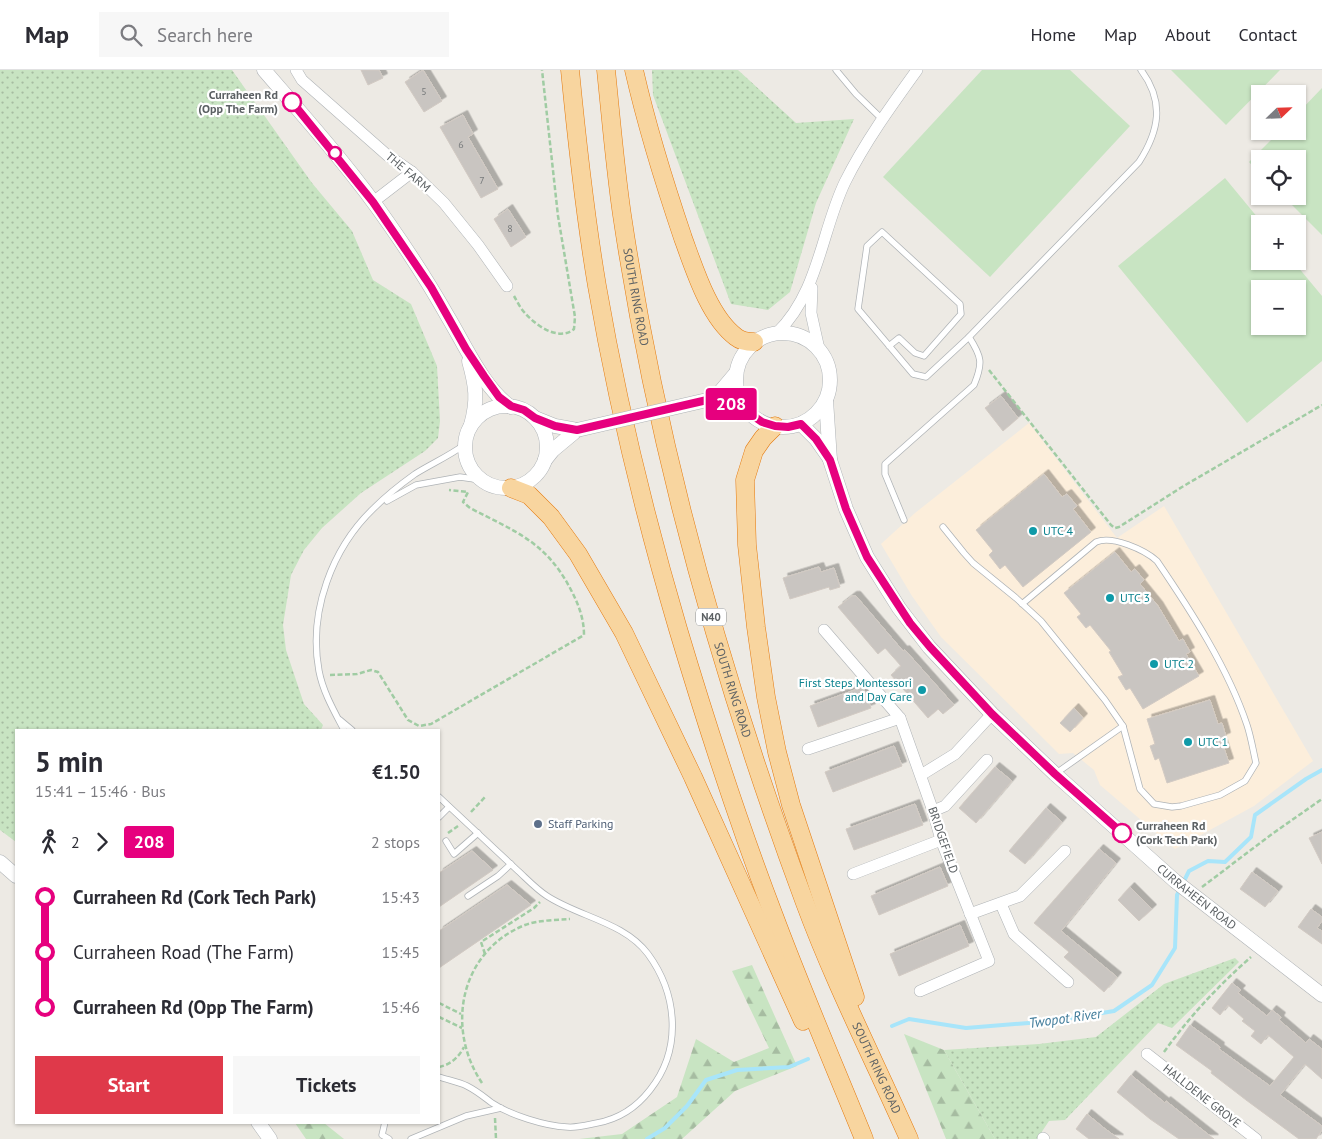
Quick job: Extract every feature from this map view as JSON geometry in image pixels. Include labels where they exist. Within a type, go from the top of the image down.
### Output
[{"type":"highway","name":"N40","points":[[570,70],[587,219],[598,289],[627,435],[667,590],[714,745],[766,896],[864,1139]]},
{"type":"highway","name":"SOUTH RING ROAD","points":[[606,70],[622,214],[654,396],[679,504],[721,651],[763,787],[816,932],[845,1002],[909,1139]]},
{"type":"highway","points":[[634,70],[664,182],[700,282],[712,308],[726,327],[736,338],[744,342],[754,342]]},
{"type":"highway","points":[[775,426],[754,451],[745,480],[747,545],[766,697],[794,814],[888,1091]]},
{"type":"highway","points":[[511,488],[529,495],[551,517],[578,554],[624,633],[693,777],[832,1086],[859,1139]]},
{"type":"street","points":[[264,70],[316,130],[373,202],[431,287],[466,349],[499,397],[511,406],[524,410],[535,418],[555,426],[577,430],[707,400],[720,392],[736,373]]},
{"type":"street","name":"THE FARM","points":[[296,70],[302,80],[314,91],[387,155],[412,172],[444,203],[507,286]]},
{"type":"street","points":[[777,333],[798,308],[812,281],[832,214],[845,182],[882,119],[917,70]]},
{"type":"street","points":[[373,202],[412,172]]},
{"type":"street","points":[[812,281],[811,313],[819,349]]},
{"type":"street","points":[[750,414],[741,402],[736,388],[736,373],[740,361],[754,342],[765,336],[777,333],[793,333],[807,339],[819,349]]},
{"type":"street","points":[[466,349],[476,393],[476,408],[464,446],[471,470],[480,480],[500,488],[511,488],[522,485],[540,471],[545,460],[546,438],[535,418]]},
{"type":"street","name":"CURRAHEEN ROAD","points":[[819,349],[829,368],[829,390],[826,400],[830,460],[846,509],[867,557],[894,600],[930,647],[992,714],[1055,774],[1175,880],[1322,995]]},
{"type":"street","points":[[707,400],[734,405],[742,408],[762,422],[788,427],[801,424],[811,418],[820,410],[826,400]]},
{"type":"street","points":[[470,426],[488,410],[511,406]]},
{"type":"street","name":"CURRAHEEN ROAD","points":[[801,424],[816,439],[830,460]]},
{"type":"street","points":[[545,460],[553,450],[577,430]]},
{"type":"street","points":[[808,749],[900,718],[824,630]]},
{"type":"street","points":[[921,775],[955,754],[992,714]]},
{"type":"street","name":"BRIDGEFIELD","points":[[900,718],[933,811],[940,840],[989,961],[920,991]]},
{"type":"street","points":[[933,811],[945,806],[987,760]]},
{"type":"street","points":[[853,874],[940,840]]},
{"type":"street","points":[[970,914],[1020,896],[1065,850]]},
{"type":"street","points":[[0,862],[15,875]]},
{"type":"street","points":[[1001,904],[1014,934],[1068,982]]},
{"type":"street","name":"HALLDENE GROVE","points":[[1147,1054],[1256,1139]]},
{"type":"street","points":[[259,1124],[270,1139]]},
{"type":"lane","points":[[836,70],[856,94],[882,119]]},
{"type":"lane","points":[[889,346],[899,338],[915,353],[924,356],[961,314],[960,304],[882,232],[867,246],[858,309],[889,346],[913,374],[926,377],[969,337],[1139,162],[1147,150],[1157,124],[1154,93],[1141,70]]},
{"type":"lane","points":[[904,520],[885,474],[885,464],[974,385],[981,360],[969,337]]},
{"type":"lane","points":[[343,729],[326,697],[316,640],[319,612],[326,584],[336,558],[352,532],[374,508],[414,475],[464,446]]},
{"type":"lane","points":[[374,508],[416,485],[460,477],[480,480]]},
{"type":"lane","points":[[944,527],[973,563],[1040,621],[1105,700],[1123,726],[1140,789],[1154,804],[1172,807],[1182,806],[1220,795],[1245,781],[1256,763],[1248,727],[1236,698],[1174,586],[1157,561],[1150,555],[1130,546],[1102,540],[1096,542],[1022,604]]},
{"type":"lane","points":[[337,717],[351,729]]},
{"type":"lane","points":[[1055,774],[1123,726]]},
{"type":"lane","points":[[440,798],[546,896],[594,920],[609,925],[634,941],[647,954],[664,984],[671,1006],[673,1029],[668,1058],[662,1074],[642,1100],[632,1109],[602,1122],[568,1127],[548,1124],[501,1108],[481,1093],[465,1085],[440,1077]]},
{"type":"lane","points":[[440,816],[450,807]]},
{"type":"lane","points":[[446,841],[454,854],[478,833]]},
{"type":"lane","points":[[468,896],[498,876],[511,864]]},
{"type":"lane","points":[[411,1139],[466,1116],[501,1108]]},
{"type":"lane","points":[[385,1124],[382,1135],[389,1139]]},
{"type":"path","points":[[507,286],[525,313],[536,323],[552,332],[562,334],[569,333],[574,329],[575,317],[558,216],[542,70]]},
{"type":"path","points":[[981,360],[1115,528],[1182,486],[1322,404]]},
{"type":"path","points":[[321,677],[333,674],[357,674],[371,670],[378,672],[408,720],[419,726],[431,724],[584,635],[584,626],[577,600],[561,572],[550,558],[525,537],[470,508],[463,502],[468,492],[450,490]]},
{"type":"path","points":[[471,812],[485,797]]},
{"type":"path","points":[[1194,894],[1272,834],[1322,799]]},
{"type":"path","points":[[484,954],[481,942],[534,908],[540,901]]},
{"type":"path","points":[[491,1102],[488,1093],[469,1062],[464,1046],[461,1014],[464,995],[471,975],[484,954],[500,940],[524,926],[549,921],[584,918],[594,920]]},
{"type":"path","points":[[1157,1061],[1194,1012],[1251,957],[1259,945]]},
{"type":"path","points":[[440,1004],[461,1014]]},
{"type":"path","points":[[440,1018],[462,1028]]},
{"type":"path","points":[[440,1067],[455,1059],[464,1046]]},
{"type":"path","points":[[493,1110],[497,1127],[496,1139]]},
{"type":"shaded area","points":[[1029,423],[1117,538],[1164,506],[1313,761],[1254,806],[1175,849],[1100,785],[1094,770],[1073,753],[1059,754],[941,637],[912,596],[881,544],[915,513]]},
{"type":"green space","points":[[0,70],[232,70],[312,183],[352,231],[373,280],[411,304],[437,366],[440,421],[438,438],[425,451],[361,493],[322,528],[304,550],[291,575],[283,625],[286,650],[304,704],[323,725],[321,729],[15,729],[15,841],[0,830]]},
{"type":"green space","points":[[652,70],[738,70],[796,123],[854,119],[816,203],[790,292],[768,310],[731,304],[653,95]]},
{"type":"green space","points":[[982,70],[1070,70],[1130,126],[990,277],[883,177]]},
{"type":"green space","points":[[1171,70],[1280,70],[1265,85],[1251,85],[1251,100],[1226,125]]},
{"type":"green space","points":[[1322,88],[1322,235],[1306,219],[1306,215],[1302,215],[1292,205],[1306,205],[1306,150],[1261,150],[1271,140],[1306,140],[1306,105]]},
{"type":"green space","points":[[1225,178],[1256,215],[1251,215],[1251,270],[1300,270],[1322,296],[1322,361],[1247,423],[1118,266]]},
{"type":"green space","points":[[1235,958],[1239,962],[1172,1028],[1158,1023],[1065,1120],[1049,1121],[1037,1139],[995,1139],[944,1050],[1039,1044],[1096,1037],[1164,984]]},
{"type":"green space","points":[[752,965],[797,1066],[735,1091],[682,1139],[579,1139],[622,1134],[677,1097],[696,1039],[734,1062],[769,1048],[732,971]]},
{"type":"green space","points":[[904,1034],[944,1050],[995,1139],[946,1139]]},
{"type":"green space","points":[[296,1124],[325,1124],[344,1139],[306,1139]]},
{"type":"building","points":[[361,70],[379,70],[383,78],[368,85]]},
{"type":"building","points":[[423,70],[442,101],[424,112],[405,82]]},
{"type":"building","points":[[463,115],[473,134],[468,137],[498,189],[481,198],[440,127]]},
{"type":"building","points":[[508,209],[526,237],[511,247],[494,219]]},
{"type":"building","points":[[1001,396],[1018,418],[1003,431],[985,408]]},
{"type":"building","name":"UTC 4","points":[[1044,474],[1062,497],[1067,494],[1077,506],[1073,509],[1091,532],[1023,587],[1005,565],[1000,569],[989,555],[993,551],[976,530]]},
{"type":"building","points":[[1115,552],[1131,572],[1135,569],[1144,580],[1140,584],[1158,606],[1179,641],[1183,639],[1190,652],[1186,654],[1199,676],[1143,709],[1130,688],[1126,690],[1118,677],[1123,675],[1109,652],[1111,651],[1090,625],[1086,628],[1077,617],[1081,614],[1064,593]]},
{"type":"building","points":[[819,567],[821,572],[834,568],[840,587],[830,590],[829,587],[790,599],[783,578]]},
{"type":"building","points":[[852,596],[856,596],[903,651],[905,650],[954,705],[943,714],[938,709],[928,718],[891,675],[901,666],[885,648],[878,654],[838,607]]},
{"type":"building","points":[[863,687],[871,708],[818,727],[810,706]]},
{"type":"building","name":"UTC 1","points":[[1210,700],[1218,724],[1222,723],[1226,737],[1221,739],[1229,763],[1167,783],[1159,758],[1155,760],[1150,746],[1155,744],[1147,719]]},
{"type":"building","points":[[1074,708],[1083,718],[1070,732],[1060,723]]},
{"type":"building","points":[[894,746],[902,766],[833,792],[825,772]]},
{"type":"building","points":[[995,767],[1012,781],[976,823],[959,808]]},
{"type":"building","points":[[915,804],[923,825],[854,850],[846,829]]},
{"type":"building","points":[[1046,808],[1062,822],[1025,864],[1009,851]]},
{"type":"building","points":[[1322,832],[1322,864],[1309,838]]},
{"type":"building","points":[[1099,849],[1116,863],[1061,931],[1117,977],[1104,992],[1064,957],[1069,952],[1034,923]]},
{"type":"building","points":[[472,851],[493,870],[440,906],[440,872]]},
{"type":"building","points":[[940,867],[948,886],[879,915],[871,896]]},
{"type":"building","points":[[1252,872],[1278,891],[1265,907],[1240,889]]},
{"type":"building","points":[[507,885],[531,905],[440,967],[440,930]]},
{"type":"building","points":[[1130,887],[1152,909],[1139,921],[1118,900]]},
{"type":"building","points":[[1311,909],[1322,917],[1322,921],[1317,928],[1322,931],[1322,944],[1298,927]]},
{"type":"building","points":[[960,925],[969,946],[899,976],[890,954]]},
{"type":"building","points":[[1232,983],[1241,990],[1238,993],[1267,1016],[1272,1010],[1281,1017],[1279,1020],[1306,1043],[1309,1039],[1322,1049],[1322,1079],[1305,1064],[1280,1095],[1322,1126],[1322,1130],[1316,1139],[1299,1139],[1176,1045],[1190,1025],[1220,1047],[1219,1049],[1270,1086],[1294,1057],[1268,1035],[1261,1044],[1251,1036],[1255,1031],[1242,1021],[1244,1019],[1228,1005],[1220,1015],[1212,1008]]},
{"type":"building","points":[[1131,1075],[1214,1139],[1179,1139],[1150,1119],[1117,1092]]},
{"type":"building","points":[[1087,1114],[1119,1139],[1089,1139],[1076,1129]]},
{"type":"waterway","name":"Twopot River","points":[[1183,883],[1189,871],[1208,861],[1225,862],[1251,837],[1255,815],[1322,770]]},
{"type":"waterway","name":"Twopot River","points":[[892,1026],[909,1019],[966,1028],[1054,1021],[1114,1011],[1152,985],[1175,948],[1177,895],[1180,889]]},
{"type":"waterway","points":[[647,1139],[665,1128],[687,1106],[706,1080],[737,1070],[789,1067],[808,1059]]},
{"type":"bus line","name":"208","points":[[292,102],[345,166],[390,225],[431,287],[466,349],[504,402],[555,426],[577,430],[707,400],[742,408],[762,422],[775,426],[788,427],[801,424],[816,439],[830,460],[846,509],[867,557],[910,623],[992,714],[1055,774],[1122,833]]},
{"type":"place","name":"Curraheen Rd (Opp The Farm)","points":[[292,102]]},
{"type":"place","name":"UTC 4","points":[[1033,531]]},
{"type":"place","name":"UTC 3","points":[[1110,598]]},
{"type":"place","name":"UTC 2","points":[[1154,664]]},
{"type":"place","name":"First Steps Montessori and Day Care","points":[[922,690]]},
{"type":"place","name":"UTC 1","points":[[1188,742]]},
{"type":"place","name":"Staff Parking","points":[[538,824]]},
{"type":"place","name":"Curraheen Rd (Cork Tech Park)","points":[[1122,833]]}]
